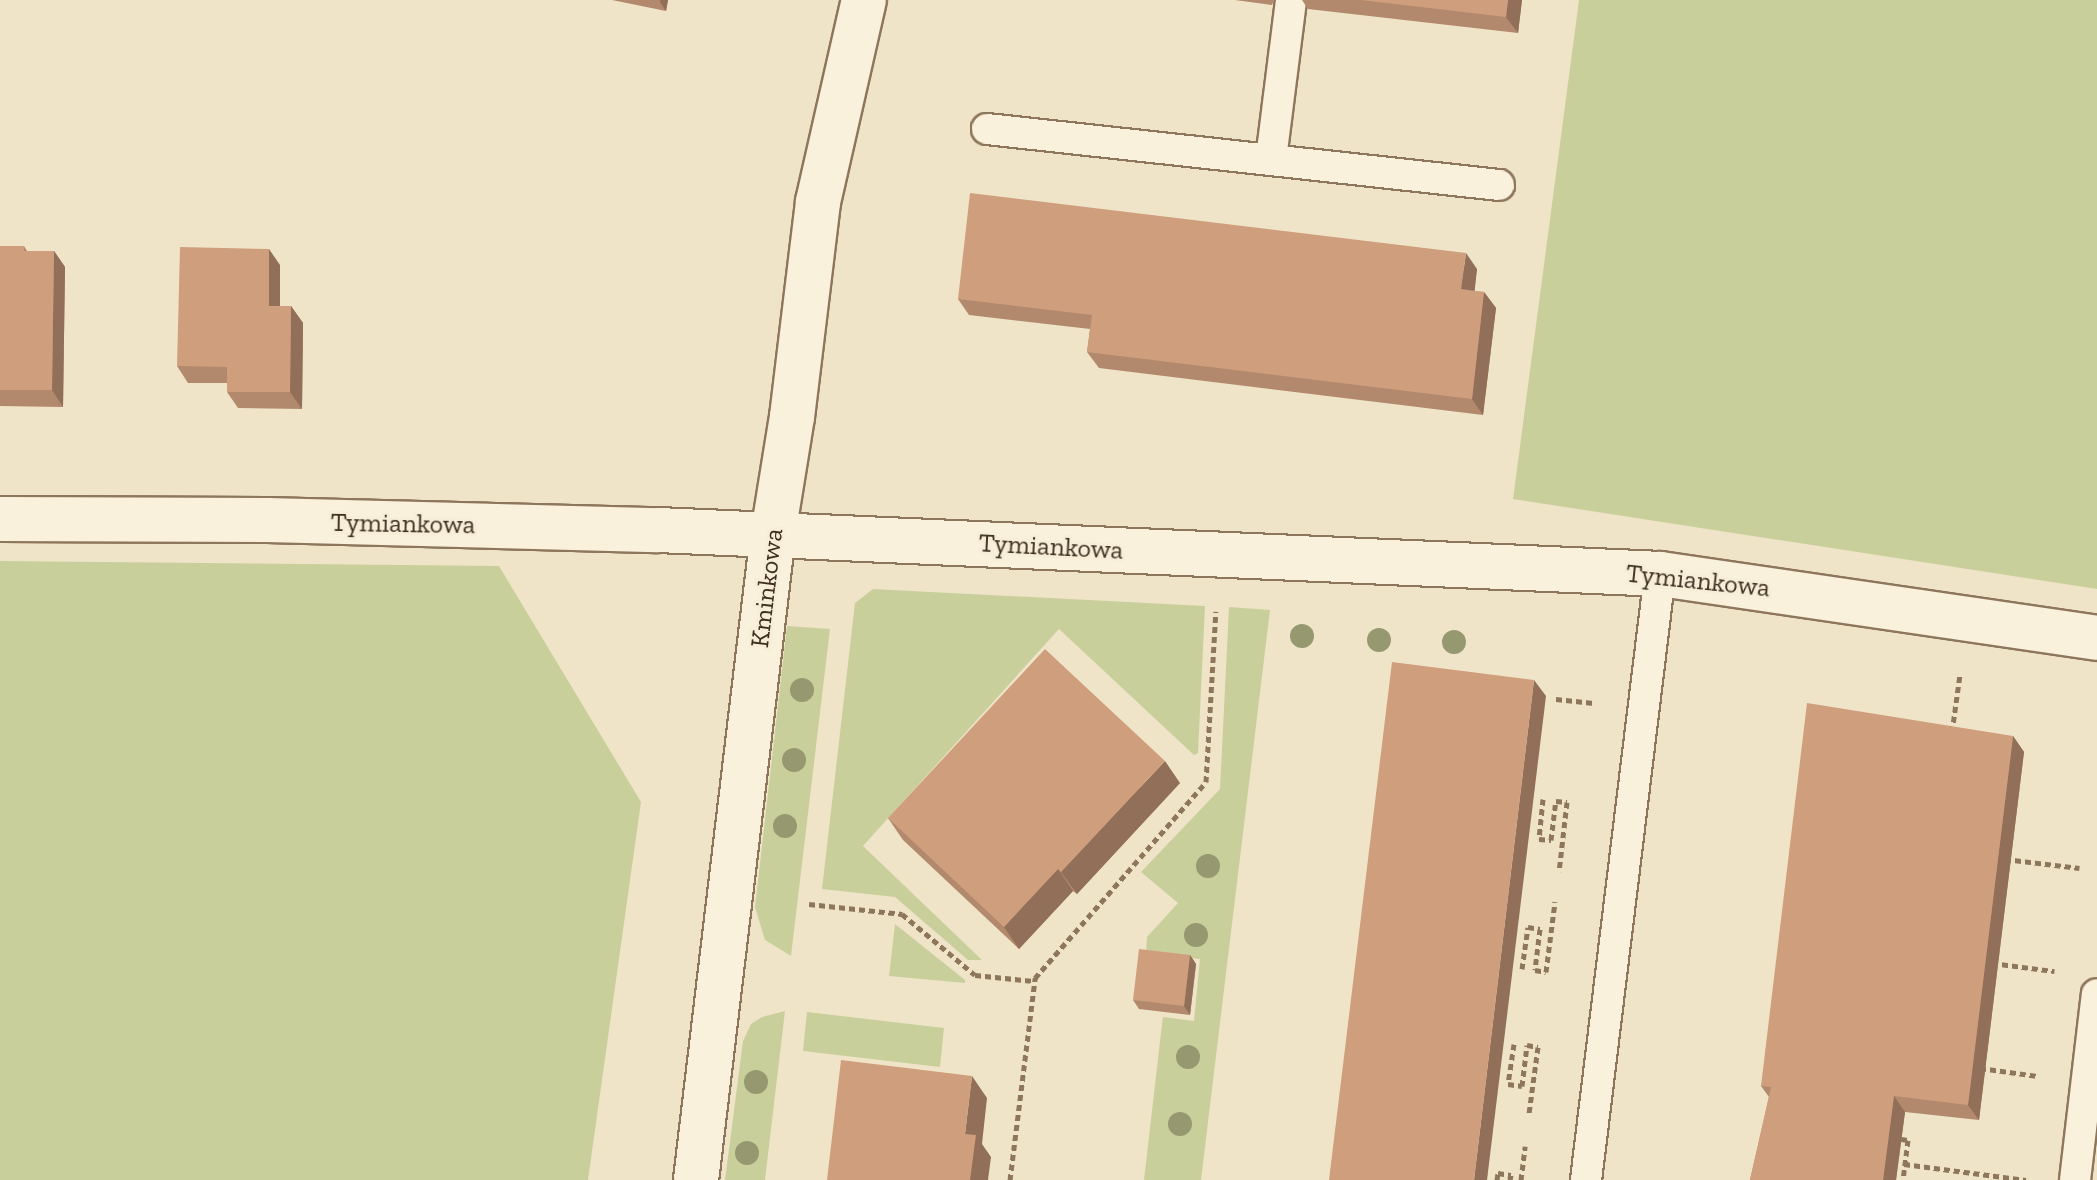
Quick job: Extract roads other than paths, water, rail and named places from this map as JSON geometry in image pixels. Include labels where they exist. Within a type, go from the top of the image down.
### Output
[{"type":"street","name":"Kminkowa","points":[[696,1180],[773,534],[818,202],[864,0]]},
{"type":"street","name":"Tymiankowa","points":[[0,519],[267,520],[773,534],[1660,574],[2097,638]]},
{"type":"lane","points":[[1271,159],[1291,0]]},
{"type":"lane","points":[[987,129],[1499,185]]},
{"type":"lane","points":[[1586,1180],[1660,574]]},
{"type":"lane","points":[[2075,1180],[2097,994]]}]
